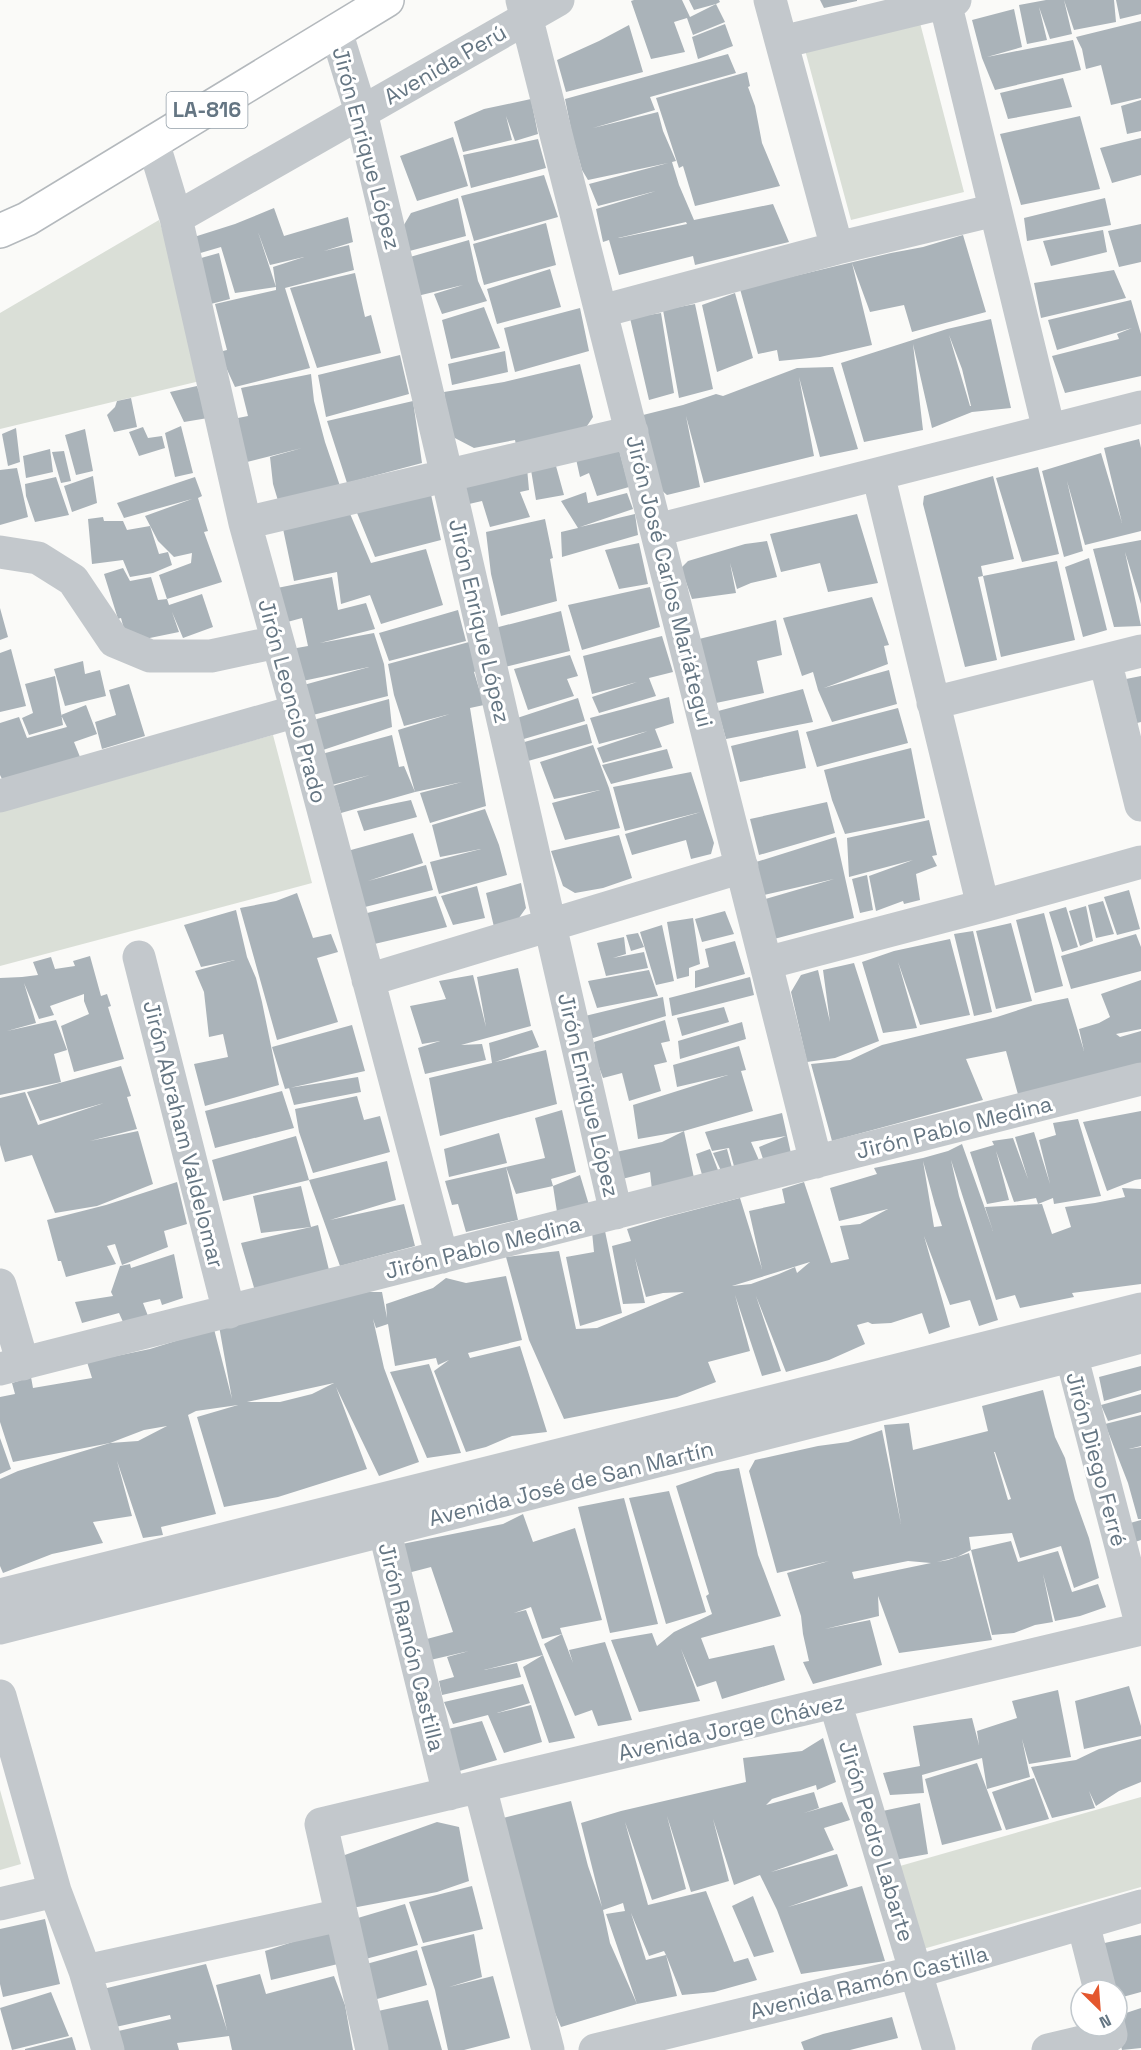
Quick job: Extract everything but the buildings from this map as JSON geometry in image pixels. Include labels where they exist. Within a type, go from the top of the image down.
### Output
[{"type":"highway","name":"LA-816","points":[[0,243],[14,225],[387,0]]},
{"type":"street","name":"Avenida Perú","points":[[176,218],[361,112],[525,8],[558,0]]},
{"type":"street","points":[[770,0],[837,248]]},
{"type":"street","points":[[782,42],[950,1],[995,210],[1049,430]]},
{"type":"street","name":"Jirón José Carlos Mariátegui","points":[[525,8],[816,1162]]},
{"type":"street","name":"Jirón Enrique López","points":[[336,31],[361,112],[616,1213]]},
{"type":"street","name":"Jirón Leoncio Prado","points":[[153,142],[176,218],[245,523],[442,1257]]},
{"type":"street","points":[[602,310],[837,248],[995,210]]},
{"type":"street","points":[[657,530],[1141,407]]},
{"type":"street","points":[[245,523],[632,432]]},
{"type":"street","points":[[878,474],[983,906]]},
{"type":"street","points":[[0,552],[38,558],[73,580],[114,641],[150,656],[212,656],[277,642]]},
{"type":"street","points":[[933,703],[1141,651]]},
{"type":"street","points":[[1105,660],[1141,805]]},
{"type":"street","points":[[0,796],[297,711]]},
{"type":"street","points":[[766,963],[1141,862]]},
{"type":"street","points":[[368,980],[742,867]]},
{"type":"street","name":"Jirón Abraham Valdelomar","points":[[139,957],[229,1312]]},
{"type":"street","name":"Jirón Pablo Medina","points":[[12,1366],[1141,1079]]},
{"type":"street","points":[[0,1286],[12,1366]]},
{"type":"street","name":"Avenida José de San Martín","points":[[1067,1342],[1141,1309]]},
{"type":"street","name":"Avenida José de San Martín","points":[[0,1595],[380,1515],[1067,1342],[1141,1336]]},
{"type":"street","name":"Jirón Diego Ferré","points":[[1067,1342],[1141,1623]]},
{"type":"street","name":"Avenida José de San Martín","points":[[0,1628],[380,1515]]},
{"type":"street","name":"Jirón Ramón Castilla","points":[[380,1515],[448,1794]]},
{"type":"street","name":"Avenida Jorge Chávez","points":[[342,1915],[321,1824],[1141,1629]]},
{"type":"street","points":[[0,1696],[56,1891],[85,1971],[108,2050]]},
{"type":"street","name":"Jirón Pedro Labarte","points":[[835,1702],[939,2050]]},
{"type":"street","points":[[480,1787],[548,2050]]},
{"type":"street","points":[[0,1904],[56,1891]]},
{"type":"street","name":"Avenida Ramón Castilla","points":[[595,2050],[916,1972],[1141,1906]]},
{"type":"street","points":[[85,1971],[342,1915],[372,2050]]},
{"type":"street","points":[[1083,1923],[1097,1978]]},
{"type":"street","points":[[1048,2050],[1099,2038]]},
{"type":"shaded area","points":[[919,19],[964,192],[851,220],[805,50]]},
{"type":"shaded area","points":[[159,220],[200,381],[0,429],[0,313]]},
{"type":"shaded area","points":[[273,735],[312,883],[0,966],[0,812]]},
{"type":"shaded area","points":[[0,1790],[21,1864],[0,1870]]},
{"type":"shaded area","points":[[1141,1797],[1141,1887],[923,1949],[900,1866]]}]
